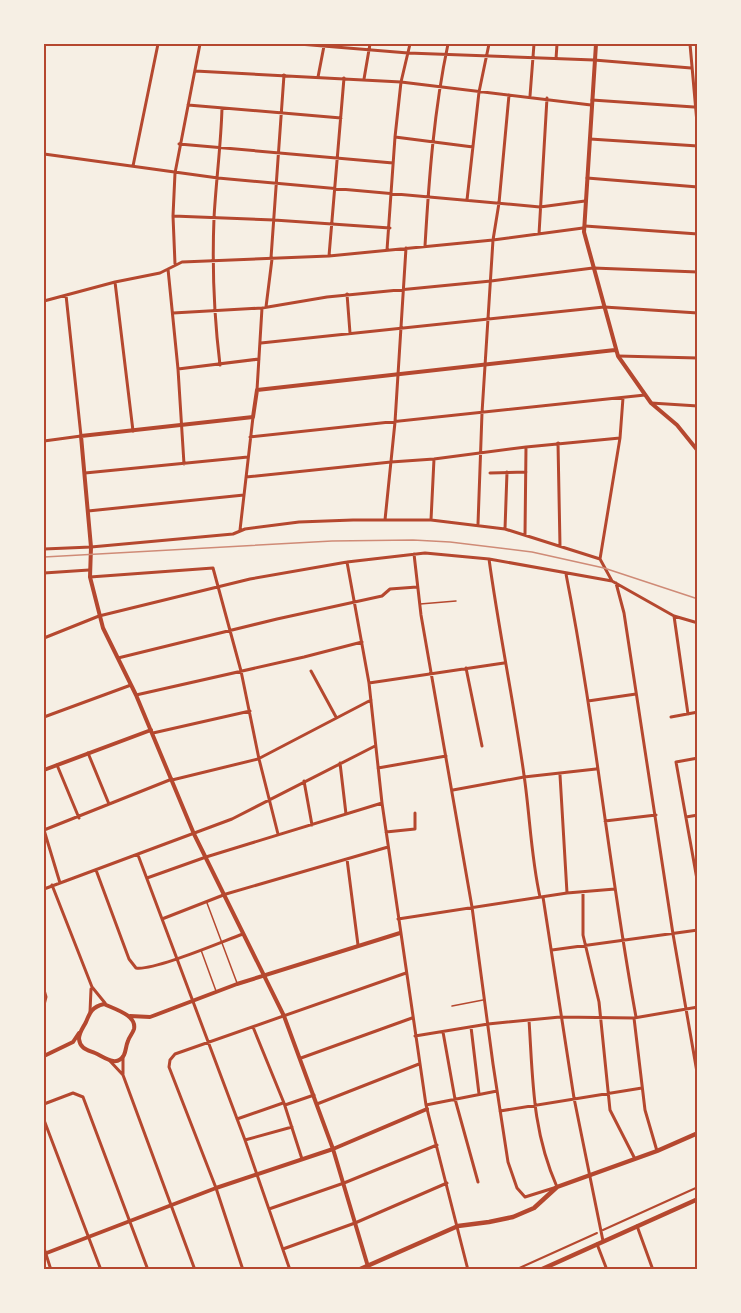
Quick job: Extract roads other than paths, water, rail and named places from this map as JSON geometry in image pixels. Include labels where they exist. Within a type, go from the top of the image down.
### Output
[{"type":"main road","points":[[358,1269],[368,1267],[458,1226],[489,1222],[534,1208],[557,1187],[657,1151],[698,1133]]},
{"type":"main road","points":[[540,1269],[698,1199]]},
{"type":"street","points":[[133,166],[158,44]]},
{"type":"street","points":[[175,264],[173,216],[175,173],[200,44]]},
{"type":"street","points":[[298,44],[325,44],[408,53],[594,60],[692,68]]},
{"type":"street","points":[[318,77],[325,44]]},
{"type":"street","points":[[364,79],[370,44]]},
{"type":"street","points":[[387,250],[401,82],[410,44]]},
{"type":"street","points":[[425,246],[440,85],[448,44]]},
{"type":"street","points":[[467,200],[479,92],[489,44]]},
{"type":"street","points":[[530,96],[534,44]]},
{"type":"street","points":[[556,58],[557,44]]},
{"type":"street","points":[[596,44],[583,227],[593,268],[618,356],[651,403],[677,425],[698,451]]},
{"type":"street","points":[[690,44],[698,134]]},
{"type":"street","points":[[195,71],[364,79],[440,85],[509,95],[694,107]]},
{"type":"street","points":[[240,530],[257,390],[264,308],[272,259],[284,75]]},
{"type":"street","points":[[329,256],[345,78]]},
{"type":"street","points":[[478,525],[482,413],[491,281],[509,95]]},
{"type":"street","points":[[540,234],[547,98]]},
{"type":"street","points":[[188,105],[341,118]]},
{"type":"street","points":[[220,365],[214,312],[214,218],[221,147],[222,108]]},
{"type":"street","points":[[395,138],[472,147]]},
{"type":"street","points":[[590,139],[698,146]]},
{"type":"street","points":[[179,144],[393,163]]},
{"type":"street","points":[[44,154],[218,178],[540,207],[585,201]]},
{"type":"street","points":[[587,178],[698,187]]},
{"type":"street","points":[[173,216],[390,228]]},
{"type":"street","points":[[44,301],[168,270],[175,264],[214,260],[329,256],[494,240],[583,227],[698,234]]},
{"type":"street","points":[[385,520],[406,248]]},
{"type":"street","points":[[173,313],[264,308],[347,294],[491,281],[593,268],[698,272]]},
{"type":"street","points":[[168,270],[183,425],[184,464]]},
{"type":"street","points":[[116,282],[133,431]]},
{"type":"street","points":[[347,294],[350,333]]},
{"type":"street","points":[[66,295],[85,473],[91,548],[89,570],[99,616],[152,731],[194,834],[226,894],[284,1016],[333,1149],[368,1267]]},
{"type":"street","points":[[261,343],[604,308],[698,313]]},
{"type":"street","points":[[257,390],[615,350]]},
{"type":"street","points":[[618,356],[698,358]]},
{"type":"street","points":[[178,369],[259,360]]},
{"type":"street","points":[[250,437],[645,395]]},
{"type":"street","points":[[623,398],[620,438],[600,559],[614,582],[624,613],[673,934],[698,1078]]},
{"type":"street","points":[[651,403],[698,406]]},
{"type":"street","points":[[44,441],[253,417]]},
{"type":"street","points":[[246,477],[620,438]]},
{"type":"street","points":[[558,444],[560,546]]},
{"type":"street","points":[[525,535],[526,447]]},
{"type":"street","points":[[85,473],[248,457]]},
{"type":"street","points":[[431,520],[434,459]]},
{"type":"street","points":[[490,473],[526,471]]},
{"type":"street","points":[[505,529],[507,472]]},
{"type":"street","points":[[88,511],[244,495]]},
{"type":"street","points":[[44,549],[91,548],[232,534],[240,530],[299,522],[431,520],[505,529],[600,559]]},
{"type":"street","points":[[44,638],[99,616],[278,573],[346,562],[435,553],[489,559],[614,582],[674,616],[698,623]]},
{"type":"street","points":[[414,554],[431,673],[472,908],[508,1162],[514,1181],[525,1197],[557,1187],[542,1149],[534,1106],[529,1020]]},
{"type":"street","points":[[489,559],[524,777],[533,858],[552,950],[573,1098],[603,1241]]},
{"type":"street","points":[[346,562],[369,683],[382,803],[419,1064],[427,1107],[468,1269]]},
{"type":"street","points":[[90,577],[213,568],[242,671],[259,758],[278,834]]},
{"type":"street","points":[[44,573],[89,570]]},
{"type":"street","points":[[566,574],[588,701],[635,1018],[645,1110],[657,1151]]},
{"type":"street","points":[[118,658],[382,596],[390,589],[417,586]]},
{"type":"street","points":[[674,616],[688,714]]},
{"type":"street","points":[[136,695],[362,642]]},
{"type":"street","points":[[369,683],[504,663]]},
{"type":"street","points":[[466,668],[482,746]]},
{"type":"street","points":[[311,671],[336,718]]},
{"type":"street","points":[[44,717],[131,685]]},
{"type":"street","points":[[588,701],[636,694]]},
{"type":"street","points":[[60,883],[44,830],[79,818],[172,779],[259,758],[371,700]]},
{"type":"street","points":[[44,770],[152,731],[250,711]]},
{"type":"street","points":[[670,717],[698,712]]},
{"type":"street","points":[[44,889],[232,819],[375,746]]},
{"type":"street","points":[[88,753],[110,805]]},
{"type":"street","points":[[378,768],[446,756]]},
{"type":"street","points":[[698,758],[676,762],[698,885]]},
{"type":"street","points":[[340,763],[346,814]]},
{"type":"street","points":[[57,765],[79,818]]},
{"type":"street","points":[[453,790],[524,777],[597,769]]},
{"type":"street","points":[[560,774],[567,893]]},
{"type":"street","points":[[304,782],[312,825]]},
{"type":"street","points":[[147,878],[278,834],[382,803]]},
{"type":"street","points":[[386,831],[415,829],[415,813]]},
{"type":"street","points":[[605,821],[656,815]]},
{"type":"street","points":[[686,817],[698,815]]},
{"type":"street","points":[[161,919],[226,894],[388,847]]},
{"type":"street","points":[[138,855],[245,1140],[290,1269]]},
{"type":"street","points":[[347,859],[358,945]]},
{"type":"street","points":[[96,870],[134,967],[143,969],[176,959],[244,933]]},
{"type":"street","points":[[44,1056],[73,1042],[80,1033],[90,1012],[92,994],[52,885]]},
{"type":"street","points":[[398,919],[567,893],[615,889]]},
{"type":"street","points":[[583,892],[584,944],[601,1017],[611,1115],[635,1159]]},
{"type":"street","points":[[552,950],[698,930]]},
{"type":"street","points":[[90,1012],[104,1004],[130,1016],[150,1017],[216,991],[400,933]]},
{"type":"street","points":[[243,1269],[216,1188],[170,1067],[170,1060],[174,1056],[208,1043],[406,973]]},
{"type":"street","points":[[88,979],[97,995],[108,1006]]},
{"type":"street","points":[[44,990],[46,999],[44,1005]]},
{"type":"street","points":[[415,1036],[488,1024],[560,1017],[635,1018],[698,1007]]},
{"type":"street","points":[[123,1076],[124,1055],[134,1029],[130,1016]]},
{"type":"street","points":[[301,1058],[412,1018]]},
{"type":"street","points":[[253,1027],[284,1104],[302,1159]]},
{"type":"street","points":[[471,1027],[479,1094]]},
{"type":"street","points":[[443,1032],[454,1099],[478,1182]]},
{"type":"street","points":[[80,1033],[81,1046],[111,1061],[123,1076],[195,1269]]},
{"type":"street","points":[[111,1061],[120,1059],[124,1055]]},
{"type":"street","points":[[317,1104],[419,1064]]},
{"type":"street","points":[[500,1111],[642,1088]]},
{"type":"street","points":[[51,1269],[44,1252],[216,1188],[333,1149],[427,1107],[497,1091]]},
{"type":"street","points":[[44,1104],[74,1093],[82,1097],[148,1269]]},
{"type":"street","points":[[237,1119],[314,1095]]},
{"type":"street","points":[[44,1120],[100,1269]]},
{"type":"street","points":[[245,1140],[292,1127]]},
{"type":"street","points":[[269,1209],[344,1183],[437,1146]]},
{"type":"street","points":[[283,1249],[355,1223],[447,1183]]},
{"type":"street","points":[[603,1230],[698,1187]]},
{"type":"street","points":[[637,1226],[653,1269]]},
{"type":"street","points":[[515,1269],[597,1233]]},
{"type":"street","points":[[597,1244],[607,1269]]},
{"type":"street","points":[[556,1262],[559,1269]]},
{"type":"lane","points":[[420,604],[456,601]]},
{"type":"lane","points":[[206,901],[237,984]]},
{"type":"lane","points":[[200,950],[216,991]]},
{"type":"lane","points":[[452,1006],[484,1000]]},
{"type":"railway","points":[[44,557],[332,541],[450,542],[532,552],[604,568],[698,599]]}]
